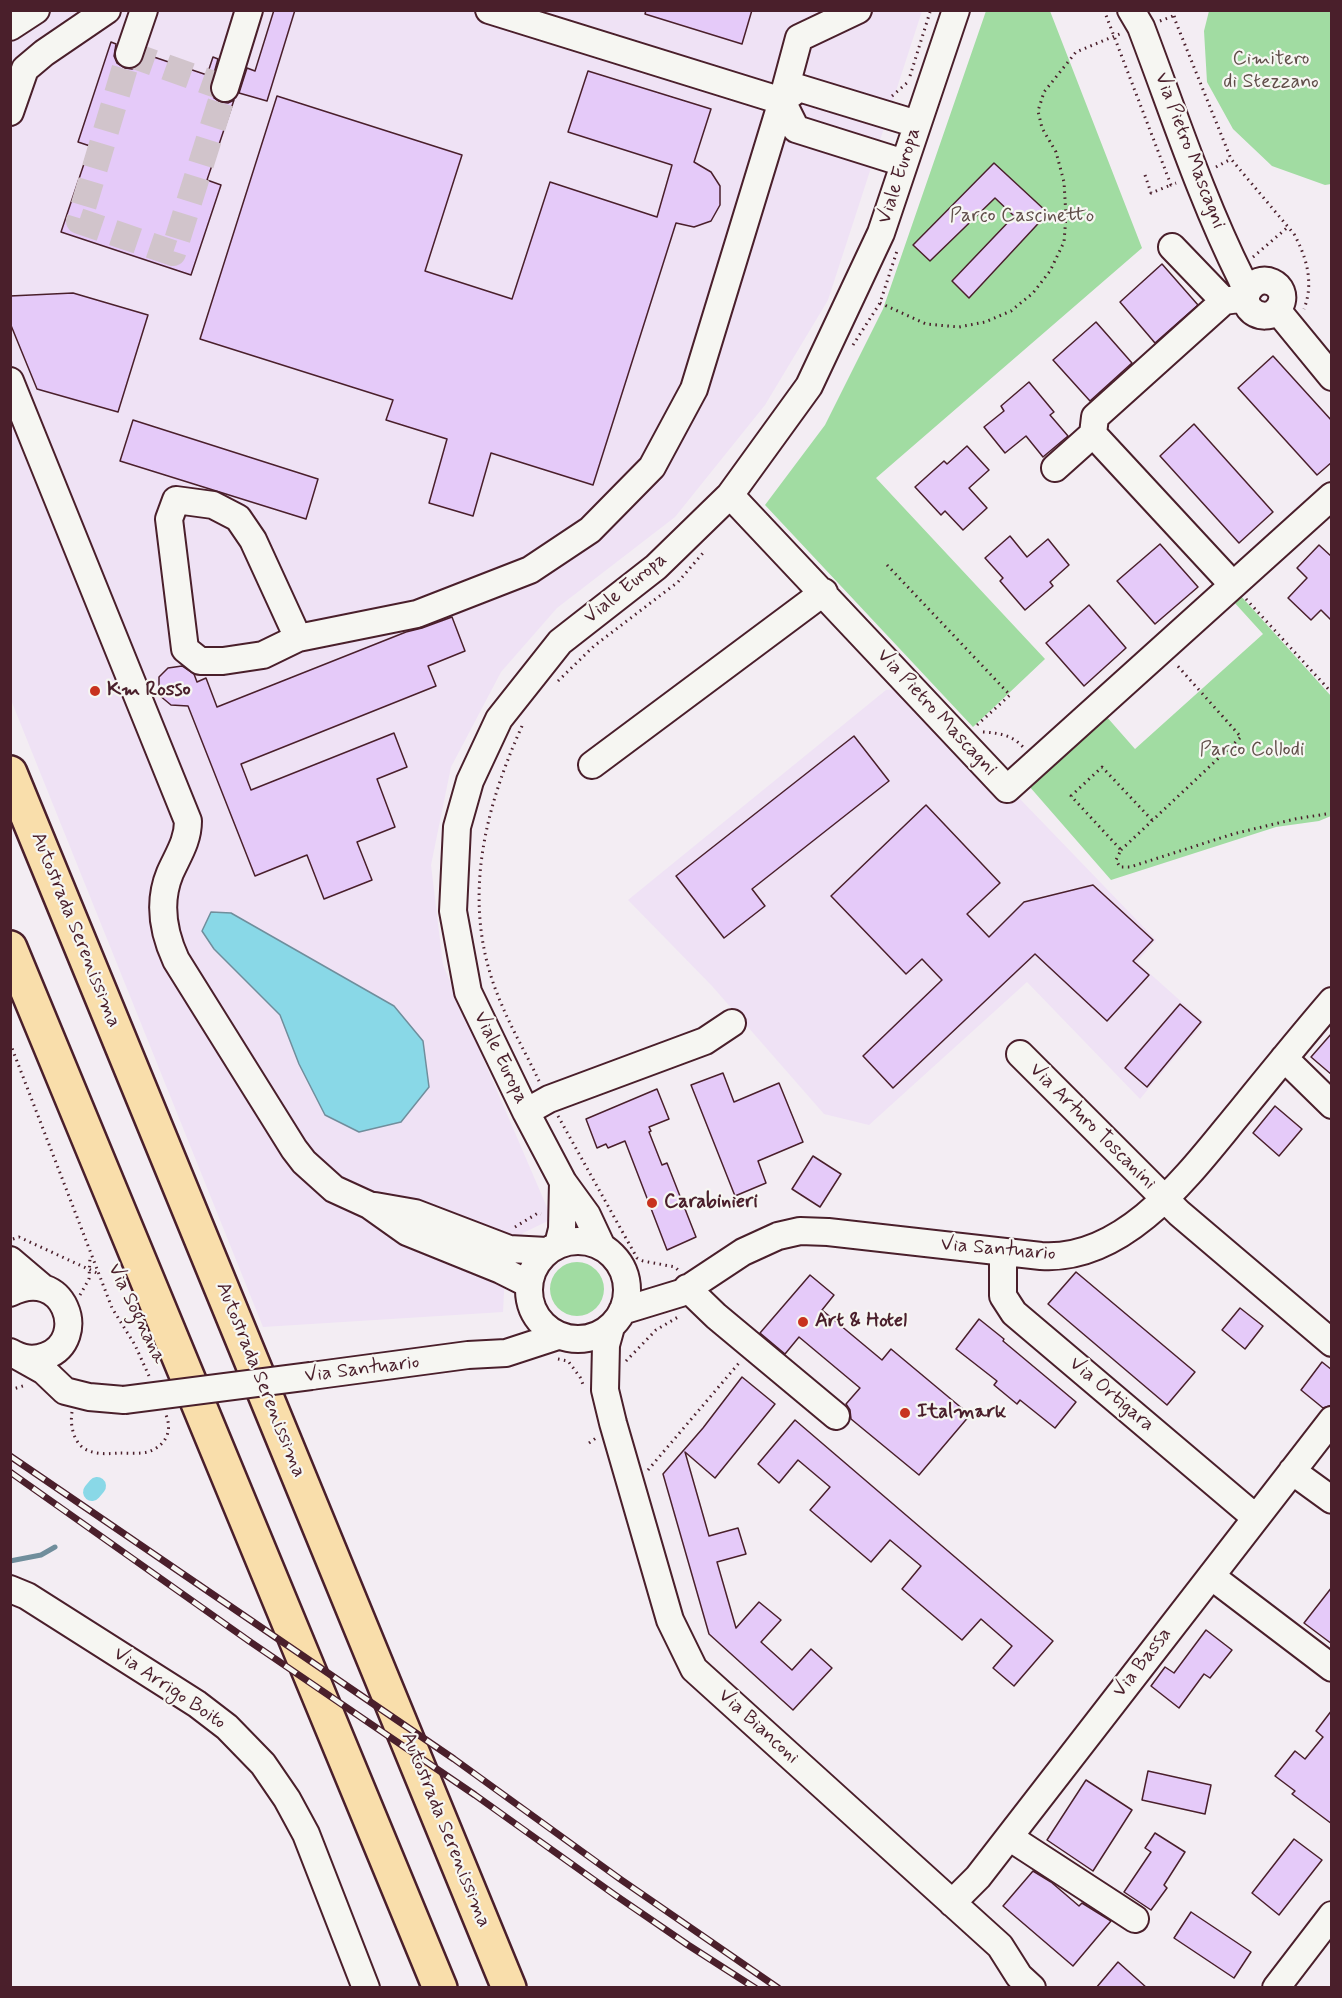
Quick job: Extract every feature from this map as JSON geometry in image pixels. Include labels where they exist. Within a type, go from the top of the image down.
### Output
[{"type":"highway","name":"Autostrada Serenissima","points":[[10,773],[509,1988]]},
{"type":"highway","points":[[10,948],[440,1988]]},
{"type":"street","points":[[10,27],[36,10]]},
{"type":"street","points":[[10,112],[25,69],[44,53],[107,10]]},
{"type":"street","points":[[129,54],[144,10]]},
{"type":"street","points":[[225,88],[249,10]]},
{"type":"street","points":[[489,10],[782,101],[795,129],[904,163]]},
{"type":"street","points":[[298,638],[253,540],[238,518],[213,505],[176,500],[169,519],[185,649],[200,661],[223,661],[263,655],[298,638],[417,614],[530,570],[590,530],[652,467],[694,389],[799,38],[858,10]]},
{"type":"street","name":"Viale Europa","points":[[602,1247],[587,1215],[563,1182],[526,1112],[468,992],[453,911],[457,827],[470,781],[499,719],[560,642],[656,567],[730,495],[809,386],[881,233],[956,10]]},
{"type":"street","name":"Via Pietro Mascagni","points":[[1131,10],[1142,27],[1250,310],[1260,316],[1284,320]]},
{"type":"street","name":"Via Pietro Mascagni","points":[[1163,13],[1154,23],[1234,233],[1243,289]]},
{"type":"street","points":[[782,101],[799,88],[917,124]]},
{"type":"street","points":[[1055,468],[1093,434],[1095,417],[1243,289],[1172,247]]},
{"type":"street","points":[[1284,320],[1332,377]]},
{"type":"street","points":[[10,381],[188,821],[186,839],[165,890],[164,926],[168,943],[182,970],[304,1161],[334,1189],[369,1205],[407,1232],[501,1270],[529,1284]]},
{"type":"street","points":[[1093,434],[1233,585]]},
{"type":"street","name":"Via Pietro Mascagni","points":[[730,495],[824,592],[1007,789],[1332,496]]},
{"type":"street","points":[[592,765],[824,592]]},
{"type":"street","name":"Via Santuario","points":[[15,1354],[44,1371],[75,1400],[89,1397],[124,1400],[468,1355],[506,1353],[565,1338],[586,1339],[599,1335],[616,1319],[693,1290],[743,1252],[778,1236],[801,1232],[828,1232],[1047,1257],[1088,1251],[1108,1241],[1164,1199],[1194,1168],[1332,1000]]},
{"type":"street","points":[[526,1112],[549,1099],[705,1041],[732,1023]]},
{"type":"street","name":"Via Arturo Toscanini","points":[[1020,1054],[1164,1199],[1332,1343]]},
{"type":"street","points":[[1284,1058],[1332,1105]]},
{"type":"street","name":"Viale Europa","points":[[552,1248],[562,1229],[563,1182]]},
{"type":"street","points":[[369,1205],[415,1213],[509,1249],[552,1248],[572,1241],[587,1242],[602,1247],[621,1266],[626,1278],[627,1295],[616,1319]]},
{"type":"street","points":[[552,1248],[535,1266],[529,1284],[529,1297],[532,1310],[539,1321],[565,1338]]},
{"type":"street","name":"Via Ortigara","points":[[1003,1253],[1003,1296],[1014,1313],[1256,1518]]},
{"type":"street","points":[[10,1260],[60,1299],[66,1328],[64,1357],[75,1400]]},
{"type":"street","points":[[626,1278],[693,1290],[836,1416]]},
{"type":"street","points":[[10,1293],[32,1286],[43,1288]]},
{"type":"street","name":"Via Santuario","points":[[468,1355],[504,1340],[518,1330],[532,1310]]},
{"type":"street","name":"Via Bianconi","points":[[594,1389],[606,1344],[616,1319]]},
{"type":"street","name":"Via Santuario","points":[[15,1354],[29,1359],[50,1354],[58,1347],[66,1328]]},
{"type":"street","name":"Via Bianconi","points":[[565,1338],[590,1361],[594,1389],[613,1424],[670,1620],[694,1669],[1000,1946],[1018,1976],[1032,1988]]},
{"type":"street","name":"Via Bassa","points":[[952,1903],[978,1877],[1332,1420]]},
{"type":"street","points":[[1292,1471],[1332,1500]]},
{"type":"street","points":[[1205,1583],[1332,1668]]},
{"type":"street","name":"Via Arrigo Boito","points":[[10,1589],[27,1596],[197,1704],[227,1727],[263,1764],[288,1799],[306,1834],[366,1988]]},
{"type":"street","points":[[1009,1837],[1135,1919]]},
{"type":"street","points":[[1276,1988],[1332,1915]]},
{"type":"path","points":[[1173,10],[1163,13],[1231,159],[1288,227],[1302,248],[1308,274],[1306,305],[1299,320],[1284,320]]},
{"type":"path","points":[[886,101],[907,84],[930,12]]},
{"type":"path","points":[[880,303],[926,324],[959,327],[986,322],[1011,311],[1033,293],[1050,271],[1064,242],[1066,216],[1064,182],[1056,152],[1042,128],[1038,111],[1044,92],[1076,52],[1113,35]]},
{"type":"path","points":[[1145,176],[1151,193],[1171,185]]},
{"type":"path","points":[[1243,289],[1288,227]]},
{"type":"path","points":[[849,351],[880,303],[899,247]]},
{"type":"path","points":[[551,687],[594,646],[678,582],[706,549]]},
{"type":"path","points":[[887,565],[1010,695],[970,732]]},
{"type":"path","points":[[1233,585],[1332,693]]},
{"type":"path","points":[[1162,648],[1241,736],[1121,850],[1116,860],[1120,867],[1130,867],[1233,834],[1295,819],[1332,813]]},
{"type":"path","points":[[524,722],[506,761],[488,816],[480,869],[479,908],[484,951],[500,1002],[549,1099],[637,1258],[643,1262],[675,1267],[682,1274],[696,1265],[688,1312],[656,1330],[623,1365]]},
{"type":"path","points":[[1121,850],[1071,796],[1102,767],[1152,820]]},
{"type":"path","name":"Via Sognana","points":[[10,1043],[112,1308],[135,1345],[151,1380]]},
{"type":"path","points":[[10,1240],[19,1237],[99,1274]]},
{"type":"path","points":[[66,1328],[71,1308],[89,1279],[91,1252]]},
{"type":"path","points":[[642,1463],[645,1474],[742,1359]]},
{"type":"path","points":[[580,1377],[594,1389]]},
{"type":"path","points":[[10,1390],[28,1384]]},
{"type":"path","points":[[75,1400],[71,1419],[74,1436],[83,1448],[101,1454],[147,1452],[162,1443],[169,1435],[170,1423],[165,1412]]},
{"type":"shaded area","points":[[11,11],[922,11],[828,300],[765,405],[675,517],[557,608],[501,672],[451,767],[431,865],[443,965],[552,1219],[523,1233],[505,1273],[503,1312],[263,1327],[11,700]]},
{"type":"shaded area","points":[[912,687],[1156,940],[1137,962],[1204,1022],[1140,1099],[1027,982],[869,1125],[824,1114],[712,986],[628,900],[886,690]]},
{"type":"green space","name":"Parco Cascinetto","points":[[986,11],[1050,11],[1142,248],[876,478],[1045,659],[973,727],[765,505],[825,425],[883,309]]},
{"type":"green space","name":"Cimitero di Stezzano","points":[[1209,11],[1331,11],[1331,184],[1325,185],[1272,166],[1233,129],[1207,82],[1204,31]]},
{"type":"green space","name":"Parco Collodi","points":[[1240,595],[1331,696],[1331,816],[1319,821],[1276,827],[1111,880],[1029,786],[1106,716],[1135,749],[1263,634],[1233,601]]},
{"type":"green space","points":[[572,1262],[582,1262],[592,1266],[600,1274],[604,1289],[600,1304],[592,1312],[582,1316],[572,1316],[562,1312],[554,1304],[550,1294],[550,1284],[554,1274],[562,1266]]},
{"type":"water","points":[[211,912],[231,913],[394,1006],[423,1041],[429,1087],[401,1122],[359,1132],[325,1115],[299,1064],[280,1015],[214,949],[202,931]]},
{"type":"building","points":[[274,10],[295,10],[267,101],[239,93],[247,68],[255,71]]},
{"type":"building","points":[[646,10],[752,10],[742,44],[645,14]]},
{"type":"building","points":[[111,42],[116,44],[114,56],[117,63],[125,68],[132,69],[138,66],[145,54],[207,75],[213,57],[218,59],[211,92],[220,102],[228,103],[234,100],[207,180],[221,185],[191,275],[61,232],[90,146],[78,142]]},
{"type":"building","points":[[588,71],[711,109],[694,162],[711,172],[720,186],[720,205],[711,221],[694,227],[676,223],[593,485],[491,453],[473,516],[429,503],[447,439],[386,420],[393,400],[200,339],[277,96],[462,155],[425,271],[512,299],[550,182],[657,217],[672,165],[568,132]]},
{"type":"building","points":[[994,163],[1048,213],[969,298],[952,281],[1014,216],[995,198],[930,261],[913,245]]},
{"type":"building","points":[[1162,264],[1198,305],[1155,343],[1120,302]]},
{"type":"building","points":[[73,293],[148,315],[118,412],[37,389],[10,323],[10,296]]},
{"type":"building","points":[[1096,322],[1132,363],[1090,401],[1053,360]]},
{"type":"building","points":[[1273,356],[1332,421],[1332,462],[1317,475],[1238,388]]},
{"type":"building","points":[[1029,382],[1054,412],[1050,415],[1068,436],[1043,457],[1026,436],[1005,453],[984,427],[1004,411],[1001,406]]},
{"type":"building","points":[[133,420],[318,479],[306,519],[120,461]]},
{"type":"building","points":[[1194,424],[1273,512],[1239,543],[1160,456]]},
{"type":"building","points":[[967,446],[989,470],[969,488],[987,508],[963,530],[945,511],[941,515],[915,487],[944,461],[947,464]]},
{"type":"building","points":[[1010,536],[1027,557],[1048,539],[1069,565],[1050,582],[1053,586],[1025,610],[1000,581],[1003,578],[985,558]]},
{"type":"building","points":[[1160,544],[1198,587],[1155,624],[1117,581]]},
{"type":"building","points":[[1319,545],[1332,557],[1332,621],[1321,610],[1311,620],[1288,598],[1307,578],[1297,568]]},
{"type":"building","points":[[1089,605],[1126,648],[1084,686],[1046,643]]},
{"type":"building","points":[[452,617],[465,651],[428,666],[436,686],[241,764],[251,790],[394,733],[407,767],[377,779],[395,827],[357,842],[372,880],[324,899],[307,855],[255,876],[188,706],[171,705],[159,695],[159,677],[168,668],[182,666],[194,674],[197,682],[206,678],[217,707],[406,632]]},
{"type":"building","points":[[854,736],[889,781],[752,889],[765,906],[724,938],[676,876]]},
{"type":"building","points":[[926,805],[1000,883],[967,914],[989,937],[1024,902],[1093,885],[1153,940],[1133,961],[1149,975],[1107,1021],[1035,954],[893,1088],[863,1056],[942,980],[922,959],[906,974],[831,896]]},
{"type":"building","points":[[1180,1004],[1201,1022],[1147,1087],[1125,1068]]},
{"type":"building","points":[[1332,1033],[1332,1075],[1311,1057]]},
{"type":"building","points":[[723,1073],[734,1102],[779,1083],[803,1142],[758,1161],[766,1183],[735,1196],[691,1085]]},
{"type":"building","points":[[657,1089],[669,1119],[649,1127],[651,1131],[649,1132],[662,1165],[667,1163],[696,1237],[667,1250],[625,1141],[608,1148],[606,1144],[597,1148],[586,1119]]},
{"type":"building","points":[[1275,1106],[1302,1129],[1279,1156],[1253,1133]]},
{"type":"building","points":[[813,1156],[841,1174],[820,1207],[792,1189]]},
{"type":"building","points":[[1076,1272],[1195,1372],[1167,1405],[1048,1304]]},
{"type":"building","name":"Italmark","points":[[810,1275],[834,1295],[822,1310],[882,1360],[891,1349],[970,1415],[919,1475],[851,1419],[850,1410],[846,1404],[860,1388],[799,1337],[785,1354],[760,1333]]},
{"type":"building","points":[[1240,1308],[1263,1326],[1245,1349],[1222,1330]]},
{"type":"building","points":[[979,1319],[1076,1402],[1055,1428],[1020,1400],[1017,1404],[994,1385],[997,1381],[956,1349]]},
{"type":"building","points":[[1322,1362],[1332,1370],[1332,1405],[1323,1408],[1301,1390]]},
{"type":"building","points":[[742,1377],[775,1404],[715,1478],[685,1452],[709,1536],[738,1528],[746,1554],[717,1562],[736,1628],[759,1602],[781,1620],[761,1642],[792,1670],[811,1649],[832,1668],[793,1710],[709,1634],[663,1474],[703,1428]]},
{"type":"building","points":[[795,1420],[1053,1641],[1014,1686],[993,1668],[1012,1646],[981,1619],[962,1640],[902,1589],[921,1566],[890,1540],[871,1562],[810,1510],[830,1487],[798,1460],[779,1483],[758,1464]]},
{"type":"building","points":[[1332,1587],[1332,1644],[1304,1623]]},
{"type":"building","points":[[1206,1630],[1232,1650],[1210,1678],[1204,1674],[1179,1708],[1151,1686],[1165,1667],[1174,1673]]},
{"type":"building","points":[[1332,1710],[1332,1824],[1292,1794],[1295,1791],[1275,1776],[1295,1751],[1305,1759],[1323,1737],[1316,1731]]},
{"type":"building","points":[[1148,1771],[1211,1785],[1205,1814],[1142,1800]]},
{"type":"building","points":[[1086,1780],[1132,1810],[1093,1871],[1047,1840]]},
{"type":"building","points":[[1155,1833],[1185,1852],[1164,1885],[1167,1888],[1151,1910],[1124,1892],[1151,1852],[1145,1848]]},
{"type":"building","points":[[1294,1839],[1322,1860],[1279,1915],[1252,1893]]},
{"type":"building","points":[[1033,1871],[1051,1882],[1079,1906],[1082,1903],[1111,1921],[1073,1966],[1003,1906]]},
{"type":"building","points":[[1191,1912],[1251,1952],[1234,1978],[1174,1938]]},
{"type":"building","points":[[1118,1962],[1147,1988],[1096,1988]]},
{"type":"waterway","points":[[92,1492],[97,1486]]},
{"type":"waterway","points":[[10,1561],[41,1555],[55,1547]]},
{"type":"tunnel","points":[[129,54],[225,88],[173,253],[79,221],[129,54]]},
{"type":"railway","points":[[10,1456],[454,1759],[620,1879],[778,1988]]},
{"type":"railway","points":[[10,1472],[615,1895],[755,1988]]},
{"type":"place","name":"Km Rosso","points":[[95,691]]},
{"type":"place","name":"Carabinieri","points":[[652,1203]]},
{"type":"place","name":"Art & Hotel","points":[[803,1322]]},
{"type":"place","name":"Italmark","points":[[905,1413]]}]
